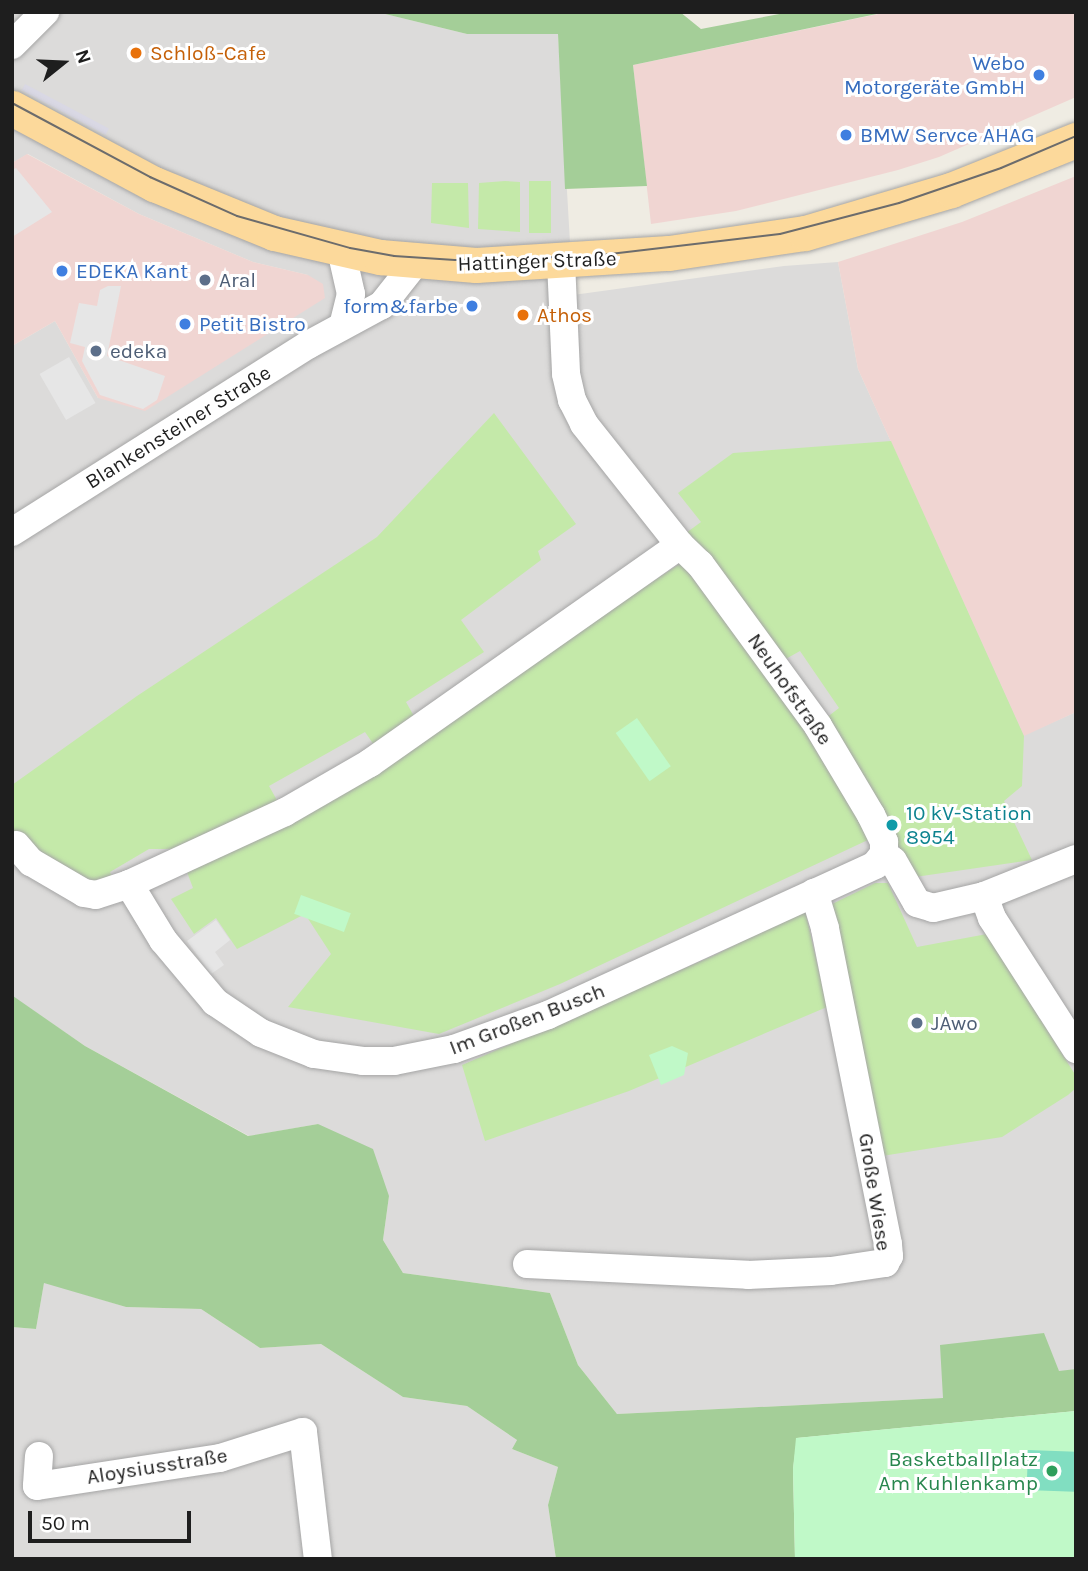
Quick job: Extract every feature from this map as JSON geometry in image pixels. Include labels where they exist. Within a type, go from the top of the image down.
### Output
[{"type":"main road","name":"Hattinger Straße","points":[[12,108],[154,184],[203,207],[274,233],[341,250],[416,262],[498,265],[717,248],[804,233],[951,190],[1076,140]]},
{"type":"street","points":[[12,45],[45,12]]},
{"type":"street","points":[[341,250],[351,294],[344,323]]},
{"type":"street","name":"Blankensteiner Straße","points":[[12,532],[344,323],[382,305],[416,262]]},
{"type":"street","name":"Neuhofstraße","points":[[561,262],[566,374],[572,400],[584,424],[680,545],[700,564],[818,726],[871,815],[884,842],[884,854],[893,861],[917,903],[924,908],[984,896]]},
{"type":"street","points":[[16,845],[31,862],[89,895],[129,884],[274,818],[370,763],[680,545]]},
{"type":"street","name":"Im Großen Busch","points":[[129,884],[179,963],[215,1002],[237,1019],[270,1037],[314,1054],[374,1061],[432,1055],[513,1029],[875,865],[884,854]]},
{"type":"street","points":[[1076,859],[984,896],[992,918],[1076,1049]]},
{"type":"street","name":"Große Wiese","points":[[527,1264],[748,1275],[820,1272],[885,1263],[889,1256],[888,1244],[825,928],[814,893]]},
{"type":"street","name":"Aloysiusstraße","points":[[39,1456],[37,1486],[220,1458],[303,1432],[318,1559]]},
{"type":"shaded area","points":[[12,12],[377,12],[467,34],[558,34],[573,295],[784,266],[838,262],[858,369],[1024,735],[1076,712],[1076,1369],[1059,1372],[1043,1333],[944,1398],[617,1414],[578,1365],[550,1293],[403,1273],[383,1240],[389,1196],[318,1124],[249,1136],[85,1046],[12,996],[12,346],[55,321],[98,398],[308,275],[253,262],[139,214],[28,154],[12,163]]},
{"type":"shaded area","points":[[888,12],[1076,12],[1076,97],[939,157],[898,170],[736,211],[651,224],[633,65]]},
{"type":"shaded area","points":[[25,84],[109,129],[106,135],[22,90]]},
{"type":"shaded area","points":[[27,154],[139,214],[253,262],[308,275],[323,284],[325,298],[145,411],[98,398],[55,321],[12,346],[12,163]]},
{"type":"shaded area","points":[[16,168],[52,212],[12,237],[12,170]]},
{"type":"shaded area","points":[[1076,176],[1076,712],[1024,736],[858,369],[838,262],[962,222]]},
{"type":"shaded area","name":"edeka","points":[[108,286],[121,286],[107,356],[165,376],[157,400],[143,409],[100,395],[82,361],[85,347],[70,343],[79,303],[97,306],[100,290]]},
{"type":"shaded area","points":[[69,357],[96,403],[66,420],[40,374]]},
{"type":"shaded area","points":[[216,920],[230,940],[215,952],[224,965],[211,974],[187,941]]},
{"type":"shaded area","points":[[44,1282],[126,1307],[201,1309],[260,1348],[321,1344],[403,1397],[467,1406],[517,1440],[512,1449],[558,1467],[548,1505],[556,1559],[12,1559],[12,1327],[36,1329]]},
{"type":"green space","points":[[377,12],[680,12],[701,29],[790,12],[886,12],[633,65],[647,186],[565,189],[558,34],[467,34]]},
{"type":"green space","points":[[529,181],[551,181],[551,233],[529,233]]},
{"type":"green space","points":[[520,182],[520,232],[478,229],[479,183]]},
{"type":"green space","points":[[432,183],[468,183],[469,228],[431,223]]},
{"type":"green space","points":[[494,413],[576,524],[538,551],[541,560],[461,620],[484,652],[406,702],[415,718],[374,745],[365,732],[269,786],[278,802],[182,849],[149,849],[110,872],[112,877],[99,886],[12,835],[12,785],[137,696],[377,537]]},
{"type":"green space","points":[[891,441],[1024,736],[1022,786],[1004,801],[1032,860],[915,877],[855,764],[826,718],[839,708],[800,651],[784,660],[686,533],[701,522],[678,493],[733,453]]},
{"type":"green space","points":[[681,563],[783,696],[870,839],[560,984],[439,1034],[288,1007],[331,954],[305,914],[237,949],[216,918],[194,934],[171,899],[193,888],[187,872],[542,654]]},
{"type":"green space","points":[[637,718],[671,766],[650,781],[616,733]]},
{"type":"green space","points":[[875,883],[888,883],[917,947],[987,934],[1076,1076],[1076,1088],[1002,1137],[882,1156],[830,905]]},
{"type":"green space","points":[[301,895],[351,913],[344,932],[294,914]]},
{"type":"green space","points":[[805,910],[827,1007],[629,1091],[485,1141],[462,1065],[715,955]]},
{"type":"green space","points":[[13,996],[85,1046],[248,1136],[318,1124],[373,1149],[389,1196],[383,1240],[403,1273],[550,1293],[578,1365],[617,1414],[943,1398],[940,1345],[1044,1333],[1059,1371],[1076,1369],[1076,1411],[797,1438],[793,1469],[795,1559],[556,1559],[548,1505],[558,1467],[512,1449],[517,1440],[467,1406],[403,1397],[321,1344],[260,1348],[201,1309],[126,1307],[44,1283],[36,1329],[12,1327]]},
{"type":"green space","points":[[672,1046],[688,1053],[684,1075],[661,1085],[649,1055]]},
{"type":"green space","points":[[1076,1411],[1076,1559],[795,1559],[793,1469],[796,1438]]},
{"type":"green space","name":"Basketballplatz Am Kuhlenkamp","points":[[1028,1450],[1076,1452],[1075,1492],[1027,1490]]},
{"type":"tram line","points":[[12,103],[150,177],[237,216],[350,248],[394,256],[455,260],[593,256],[780,234],[899,203],[1001,168],[1076,136]]},
{"type":"place","name":"Schloß-Cafe","points":[[136,53]]},
{"type":"place","name":"Webo Motorgeräte GmbH","points":[[1039,75]]},
{"type":"place","name":"BMW Servce AHAG","points":[[846,135]]},
{"type":"place","name":"EDEKA Kant","points":[[62,271]]},
{"type":"place","name":"Aral","points":[[205,280]]},
{"type":"place","name":"form&farbe","points":[[472,306]]},
{"type":"place","name":"Athos","points":[[523,315]]},
{"type":"place","name":"Petit Bistro","points":[[185,324]]},
{"type":"place","name":"edeka","points":[[96,351]]},
{"type":"place","name":"10 kV-Station 8954","points":[[892,825]]},
{"type":"place","name":"JAwo","points":[[917,1023]]},
{"type":"place","name":"Basketballplatz Am Kuhlenkamp","points":[[1052,1471]]}]
